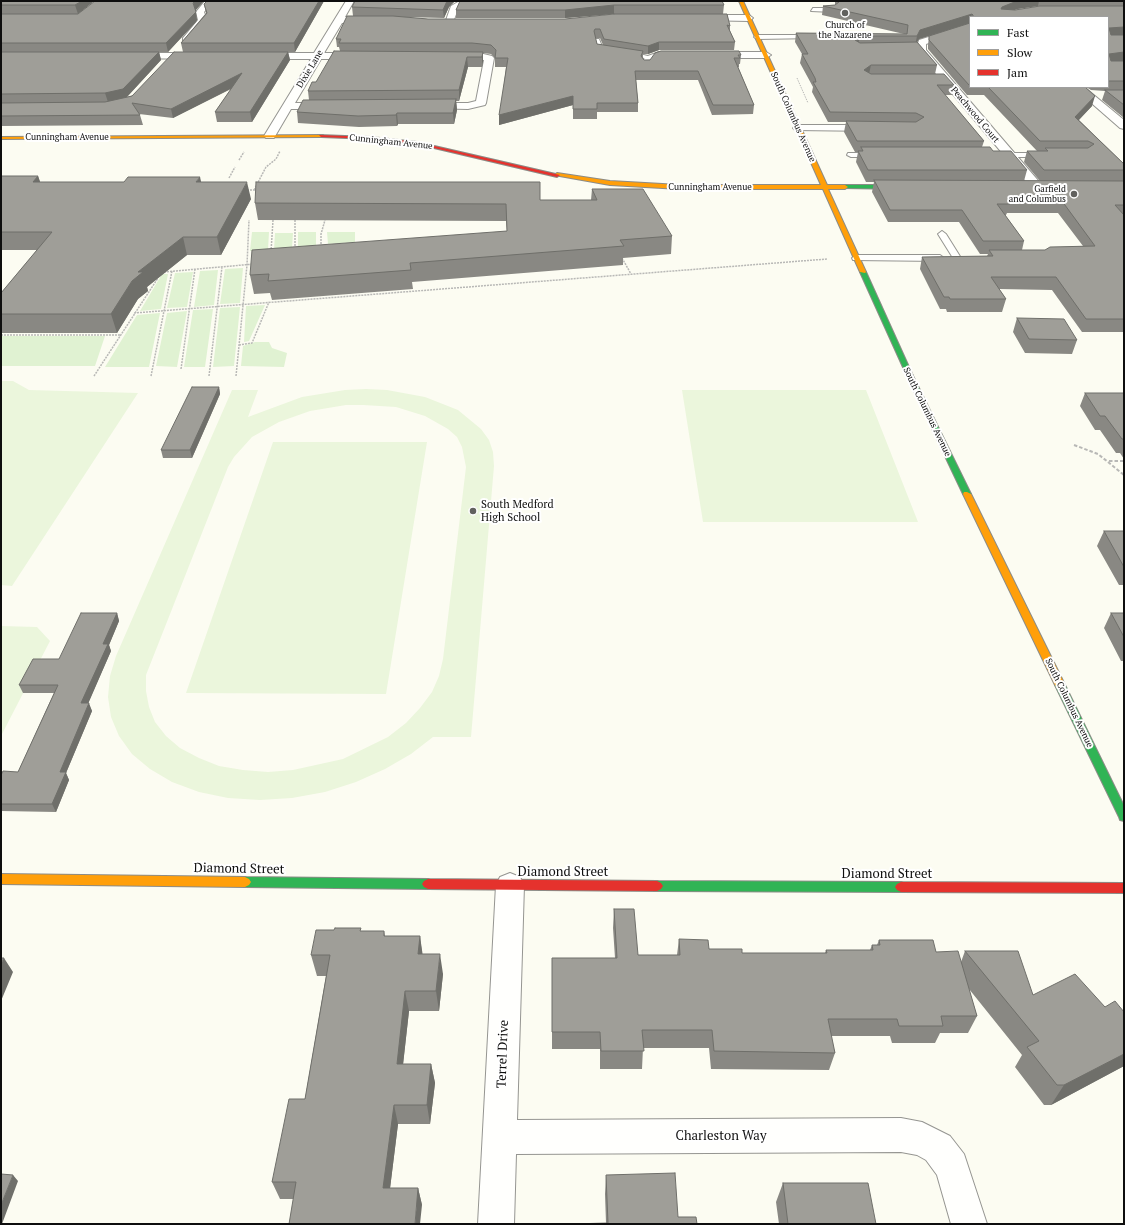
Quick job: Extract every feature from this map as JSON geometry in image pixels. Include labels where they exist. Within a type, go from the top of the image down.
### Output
[{"type":"main road","name":"South Columbus Avenue","points":[[741,1],[910,376],[1124,817]]},
{"type":"main road","name":"Cunningham Avenue","points":[[1,138],[270,136],[346,137],[417,143],[566,177],[610,183],[680,187],[911,187]]},
{"type":"main road","points":[[1021,187],[1040,187]]},
{"type":"main road","name":"Diamond Street","points":[[1,879],[510,885],[1124,888]]},
{"type":"street","points":[[163,66],[201,24],[203,20],[200,12],[209,1]]},
{"type":"street","name":"Dixie Lane","points":[[270,136],[350,1]]},
{"type":"street","points":[[450,23],[454,8],[458,5],[478,3]]},
{"type":"street","points":[[692,18],[749,18]]},
{"type":"street","points":[[340,20],[385,20]]},
{"type":"street","name":"Peachwood Court","points":[[969,27],[922,42],[917,49],[1009,155],[1040,187]]},
{"type":"street","points":[[648,61],[666,55],[766,55]]},
{"type":"street","points":[[120,56],[207,56]]},
{"type":"street","points":[[247,56],[368,56]]},
{"type":"street","points":[[412,106],[468,106],[478,104],[483,100],[490,60],[488,57],[440,56]]},
{"type":"street","points":[[929,79],[944,79]]},
{"type":"street","points":[[1079,88],[1124,126]]},
{"type":"street","points":[[1088,95],[1102,95]]},
{"type":"street","points":[[288,106],[341,106]]},
{"type":"street","points":[[799,128],[884,128]]},
{"type":"street","name":"Terrel Drive","points":[[496,1224],[510,885]]},
{"type":"street","name":"Charleston Way","points":[[500,1137],[901,1136],[922,1140],[938,1148],[952,1166],[969,1224]]},
{"type":"lane","points":[[813,10],[837,8]]},
{"type":"lane","points":[[757,37],[822,37]]},
{"type":"lane","points":[[598,40],[600,52],[631,54],[648,61]]},
{"type":"lane","points":[[851,155],[882,155]]},
{"type":"lane","points":[[985,155],[1055,155]]},
{"type":"lane","points":[[856,258],[961,258],[942,234]]},
{"type":"path","points":[[839,23],[862,22]]},
{"type":"path","points":[[254,190],[266,167],[276,159],[282,148]]},
{"type":"path","points":[[229,178],[235,167]]},
{"type":"path","points":[[246,190],[262,190]]},
{"type":"path","points":[[236,376],[247,265],[249,220]]},
{"type":"path","points":[[271,256],[273,220]]},
{"type":"path","points":[[295,220],[295,254]]},
{"type":"path","points":[[321,252],[322,234],[325,220]]},
{"type":"path","points":[[622,258],[631,274]]},
{"type":"path","points":[[134,313],[827,259]]},
{"type":"path","points":[[162,272],[254,264]]},
{"type":"path","points":[[209,376],[222,267]]},
{"type":"path","points":[[181,369],[195,269]]},
{"type":"path","points":[[151,376],[172,271]]},
{"type":"path","points":[[94,376],[158,278]]},
{"type":"path","points":[[239,345],[252,343],[269,302]]},
{"type":"path","points":[[1,335],[120,335]]},
{"type":"path","points":[[1074,445],[1098,454],[1109,461],[1124,475]]},
{"type":"path","points":[[1109,461],[1124,461]]},
{"type":"green space","points":[[252,232],[269,232],[268,250],[250,251]]},
{"type":"green space","points":[[298,232],[316,232],[316,246],[298,248]]},
{"type":"green space","points":[[327,232],[355,232],[355,242],[328,244]]},
{"type":"green space","points":[[275,233],[293,233],[292,248],[274,250]]},
{"type":"green space","points":[[243,268],[240,303],[220,304],[225,269]]},
{"type":"green space","points":[[218,270],[214,305],[194,307],[200,271]]},
{"type":"green space","points":[[193,272],[187,307],[167,308],[175,273]]},
{"type":"green space","points":[[162,274],[168,274],[161,309],[140,311]]},
{"type":"green space","points":[[265,305],[249,341],[244,342],[246,306]]},
{"type":"green space","points":[[240,307],[234,366],[213,367],[220,308]]},
{"type":"green space","points":[[213,309],[205,367],[184,367],[193,310]]},
{"type":"green space","points":[[187,311],[177,367],[156,366],[167,313]]},
{"type":"green space","points":[[160,313],[149,367],[105,367],[137,315]]},
{"type":"green space","points":[[1,336],[105,336],[95,366],[1,366]]},
{"type":"green space","points":[[255,342],[269,342],[272,348],[287,353],[284,367],[241,366],[243,346]]},
{"type":"green space","points":[[1,381],[13,381],[29,390],[138,393],[12,586],[1,585]]},
{"type":"green space","points":[[232,390],[258,390],[248,417],[302,397],[345,390],[387,390],[425,397],[458,410],[481,429],[489,440],[493,452],[494,466],[471,737],[433,737],[411,754],[385,769],[356,782],[325,792],[292,798],[260,800],[228,798],[199,792],[172,782],[150,769],[132,754],[119,736],[111,717],[108,697],[110,676],[116,656]],"holes":[[[346,405],[396,407],[425,416],[448,429],[457,437],[462,447],[466,467],[443,659],[439,676],[432,692],[406,723],[388,737],[343,759],[293,770],[268,772],[219,766],[199,758],[180,748],[166,736],[155,722],[149,707],[146,691],[146,675],[228,467],[234,457],[252,437],[279,422],[310,411]]]},
{"type":"green space","points":[[682,390],[866,390],[918,522],[703,522]]},
{"type":"green space","points":[[273,442],[427,442],[386,694],[186,693]]},
{"type":"green space","points":[[1,626],[37,627],[50,641],[1,736]]},
{"type":"building","points":[[1,1],[82,1],[75,5],[1,5]]},
{"type":"building","points":[[95,1],[195,1],[193,3],[196,12],[166,43],[1,43],[1,14],[78,14]]},
{"type":"building","points":[[207,1],[319,1],[294,43],[181,43],[207,13],[204,4]]},
{"type":"building","points":[[355,1],[447,1],[443,10],[352,7]]},
{"type":"building","points":[[460,1],[722,1],[724,5],[614,5],[565,10],[456,10]]},
{"type":"building","points":[[838,1],[1017,1],[1002,7],[1001,9],[1015,10],[1040,6],[1124,6],[1124,27],[1109,28],[1109,16],[973,16],[972,14],[920,30],[917,36],[860,36],[855,40],[860,43],[917,42],[937,65],[871,65],[864,70],[871,74],[944,74],[954,85],[937,85],[984,141],[857,141],[846,121],[916,122],[924,117],[916,113],[830,112],[813,82],[816,82],[815,78],[802,54],[808,54],[796,33],[907,34],[908,25],[823,6],[835,5],[839,2]]},
{"type":"building","points":[[614,14],[727,14],[730,26],[727,25],[735,42],[659,42],[648,46],[604,39],[600,29],[595,29],[594,31],[597,44],[643,51],[641,56],[644,60],[650,60],[655,53],[661,51],[739,51],[741,55],[738,55],[740,58],[734,58],[754,105],[713,105],[698,71],[635,71],[638,103],[597,103],[597,109],[573,109],[573,96],[499,115],[508,58],[495,58],[496,50],[491,45],[472,43],[339,43],[341,39],[336,39],[347,16],[393,16],[428,19],[565,19]]},
{"type":"building","points":[[969,23],[969,85],[929,40],[929,36]]},
{"type":"building","points":[[1109,28],[1111,35],[1124,35],[1124,52],[1109,54]]},
{"type":"building","points":[[334,51],[483,52],[482,57],[467,57],[459,90],[308,91],[312,82],[316,82]]},
{"type":"building","points":[[1,52],[159,52],[123,89],[105,93],[1,94]]},
{"type":"building","points":[[174,52],[288,52],[250,112],[215,112],[242,73],[171,109],[132,103],[140,115],[1,116],[1,103],[105,102],[132,96]]},
{"type":"building","points":[[1109,54],[1111,61],[1124,61],[1124,81],[1109,81]]},
{"type":"building","points":[[989,88],[1086,88],[1095,96],[1075,117],[1124,164],[1124,170],[1044,170],[1027,151],[1048,151],[1045,148],[1088,148],[1094,144],[1088,141],[1040,141]]},
{"type":"building","points":[[1105,90],[1124,90],[1124,105]]},
{"type":"building","points":[[456,99],[453,113],[397,113],[396,115],[358,116],[297,112],[303,100]]},
{"type":"building","points":[[861,147],[990,147],[993,151],[1011,151],[1027,170],[868,170],[858,151],[863,151]]},
{"type":"building","points":[[1,176],[38,176],[33,182],[124,182],[128,177],[200,177],[196,182],[247,182],[217,237],[183,237],[138,272],[143,272],[132,281],[111,314],[1,314],[1,293],[52,232],[1,232]]},
{"type":"building","points":[[874,180],[1124,181],[1124,205],[1115,205],[1124,215],[1124,319],[1086,319],[1056,277],[991,277],[1006,299],[950,299],[949,297],[944,297],[922,257],[993,256],[989,250],[1045,250],[1050,247],[1095,246],[1062,201],[1010,201],[1008,202],[1010,204],[997,204],[1024,241],[983,241],[962,210],[890,210]]},
{"type":"building","points":[[256,182],[540,182],[540,200],[597,200],[592,189],[643,189],[672,236],[620,240],[624,246],[410,263],[411,270],[268,281],[269,274],[250,275],[252,250],[507,231],[506,204],[255,203]]},
{"type":"building","points":[[1017,318],[1064,319],[1077,340],[1029,339]]},
{"type":"building","points":[[192,387],[219,387],[190,450],[161,450]]},
{"type":"building","points":[[1085,393],[1124,393],[1124,439],[1122,439],[1105,416],[1100,416]]},
{"type":"building","points":[[1104,531],[1124,531],[1124,567]]},
{"type":"building","points":[[81,613],[117,613],[103,644],[108,644],[81,703],[89,703],[60,772],[66,772],[52,804],[1,804],[1,775],[3,771],[18,772],[58,685],[19,685],[33,659],[59,659]]},
{"type":"building","points":[[1111,613],[1124,613],[1124,637]]},
{"type":"building","points":[[614,909],[634,909],[638,955],[680,955],[679,939],[708,940],[709,949],[742,949],[742,953],[827,953],[826,950],[873,950],[872,945],[880,945],[879,940],[933,940],[936,952],[958,951],[977,1016],[941,1016],[943,1026],[899,1026],[897,1019],[828,1019],[835,1053],[714,1051],[712,1030],[642,1030],[644,1051],[601,1051],[600,1032],[552,1032],[552,958],[617,958]]},
{"type":"building","points":[[335,928],[361,928],[360,931],[384,931],[384,936],[420,936],[418,954],[440,954],[436,991],[405,991],[397,1064],[431,1064],[427,1105],[394,1105],[383,1188],[418,1188],[415,1224],[289,1224],[296,1182],[272,1182],[289,1099],[305,1099],[330,955],[311,955],[316,930],[334,930]]},
{"type":"building","points":[[965,951],[1018,951],[1033,995],[1075,974],[1105,1007],[1115,1001],[1124,1012],[1124,1054],[1064,1085],[1057,1085],[1027,1047],[1039,1041]]},
{"type":"building","points":[[675,1173],[678,1217],[696,1217],[697,1224],[570,1224],[608,1223],[606,1175]]},
{"type":"building","points":[[1,1174],[13,1175],[1,1205]]},
{"type":"building","points":[[783,1183],[868,1183],[876,1224],[788,1224]]},
{"type":"traffic: fast","points":[[845,187],[903,187]]},
{"type":"traffic: fast","points":[[863,272],[910,376],[967,494]]},
{"type":"traffic: fast","points":[[1060,685],[1124,817]]},
{"type":"traffic: fast","points":[[245,882],[428,884]]},
{"type":"traffic: fast","points":[[657,886],[901,887]]},
{"type":"traffic: slow","points":[[741,1],[863,272]]},
{"type":"traffic: slow","points":[[1,138],[321,136]]},
{"type":"traffic: slow","points":[[557,175],[610,183],[680,187],[845,187]]},
{"type":"traffic: slow","points":[[967,494],[1060,685]]},
{"type":"traffic: slow","points":[[1,879],[245,882]]},
{"type":"traffic: jam","points":[[321,136],[371,138],[417,143],[557,175]]},
{"type":"traffic: jam","points":[[428,884],[657,886]]},
{"type":"traffic: jam","points":[[901,887],[1124,888]]},
{"type":"place","name":"Church of the Nazarene","points":[[845,13]]},
{"type":"place","name":"Garfield and Columbus","points":[[1074,194]]},
{"type":"place","name":"South Medford High School","points":[[473,511]]}]
